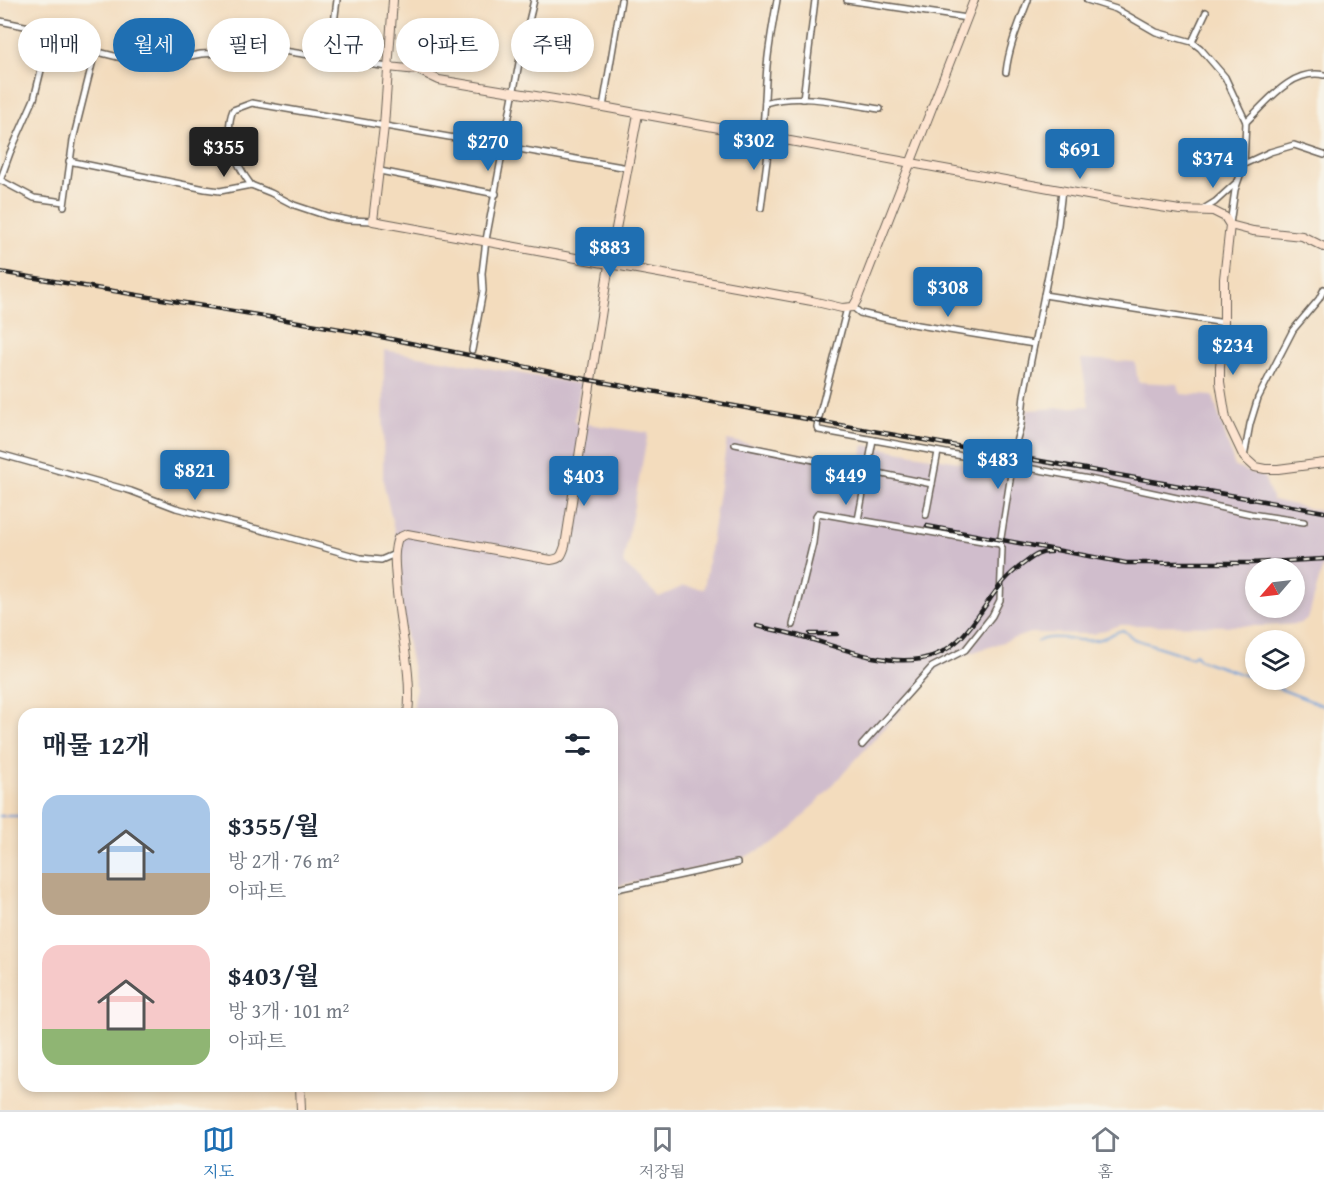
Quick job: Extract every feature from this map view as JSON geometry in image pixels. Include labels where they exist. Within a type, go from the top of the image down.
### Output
[{"type":"street","points":[[335,18],[337,0]]},
{"type":"street","points":[[373,221],[380,171],[393,0]]},
{"type":"street","points":[[472,350],[483,291],[482,273],[486,240],[519,63],[534,0]]},
{"type":"street","points":[[603,107],[621,0]]},
{"type":"street","points":[[761,208],[766,137],[767,64],[777,0]]},
{"type":"street","points":[[803,99],[815,0]]},
{"type":"street","points":[[847,0],[967,18]]},
{"type":"street","points":[[975,0],[857,300],[850,307],[817,427],[823,431],[1089,479],[1251,514],[1304,522]]},
{"type":"street","points":[[1006,72],[1010,47],[1028,0]]},
{"type":"street","points":[[1087,0],[1116,9],[1156,32],[1192,42],[1218,67],[1246,122],[1244,164],[1230,215],[1224,279],[1225,323],[1220,366],[1224,410],[1244,457],[1251,465],[1265,469],[1324,463]]},
{"type":"street","points":[[1192,42],[1206,12]]},
{"type":"street","points":[[0,21],[18,25]]},
{"type":"street","points":[[101,53],[138,62],[201,54],[234,54],[262,50],[302,54]]},
{"type":"street","points":[[384,66],[418,70],[439,80],[603,107],[1115,200],[1197,212],[1213,211],[1219,213],[1230,225],[1253,231],[1302,236],[1324,247]]},
{"type":"street","points":[[41,72],[34,99],[0,181],[34,198],[64,204],[69,161],[90,72]]},
{"type":"street","points":[[1246,122],[1290,82],[1306,75],[1324,75]]},
{"type":"street","points":[[765,103],[778,99],[803,99],[880,109]]},
{"type":"street","points":[[628,168],[252,103],[233,110],[230,134],[232,146],[243,174],[251,185],[294,205],[327,216],[373,221],[486,240],[609,265],[850,307],[860,314],[900,322],[1034,344]]},
{"type":"street","points":[[409,708],[410,694],[396,599],[395,554],[398,538],[407,534],[551,560],[556,560],[562,555],[609,265],[638,114]]},
{"type":"street","points":[[1244,164],[1270,152],[1294,145],[1324,155]]},
{"type":"street","points":[[69,161],[220,191],[251,185]]},
{"type":"street","points":[[380,171],[496,194]]},
{"type":"street","points":[[1197,212],[1215,202],[1238,180]]},
{"type":"street","points":[[862,745],[932,667],[965,650],[992,616],[1000,600],[1002,548],[1000,544],[1024,395],[1058,225],[1062,190]]},
{"type":"street","points":[[1244,457],[1258,398],[1293,330],[1324,289]]},
{"type":"street","points":[[1044,295],[1225,323]]},
{"type":"street","points":[[858,520],[873,440]]},
{"type":"street","points":[[735,444],[932,484]]},
{"type":"street","points":[[926,515],[938,452]]},
{"type":"street","points":[[0,454],[131,491],[176,508],[361,558],[381,560],[395,554]]},
{"type":"street","points":[[793,625],[813,543],[817,513],[1000,544]]},
{"type":"street","points":[[618,889],[736,863]]},
{"type":"street","points":[[300,1092],[301,1110]]},
{"type":"shaded area","points":[[384,350],[581,384],[574,422],[648,433],[623,563],[659,597],[684,586],[704,589],[727,440],[859,465],[864,445],[1019,473],[1027,410],[1089,406],[1081,359],[1135,362],[1138,382],[1178,384],[1180,394],[1213,396],[1235,467],[1264,477],[1273,500],[1324,512],[1324,562],[1308,619],[1298,624],[1262,626],[1120,625],[1093,634],[1030,633],[962,656],[940,667],[819,800],[784,836],[774,843],[738,860],[618,886],[618,708],[414,708],[416,687],[402,614],[401,560],[383,481]]},
{"type":"waterway","points":[[1038,641],[1052,638],[1096,640],[1123,630],[1134,639],[1191,657],[1195,654],[1200,660],[1245,675]]},
{"type":"waterway","points":[[1283,690],[1324,706]]},
{"type":"waterway","points":[[0,816],[18,816]]},
{"type":"railway","points":[[0,272],[352,331],[590,380],[1324,512]]},
{"type":"railway","points":[[927,526],[1126,563],[1251,563],[1324,559]]},
{"type":"railway","points":[[757,626],[872,657],[921,659],[936,654],[960,638],[995,591],[1010,575],[1035,556],[1051,552]]},
{"type":"railway","points":[[810,634],[837,634]]}]
